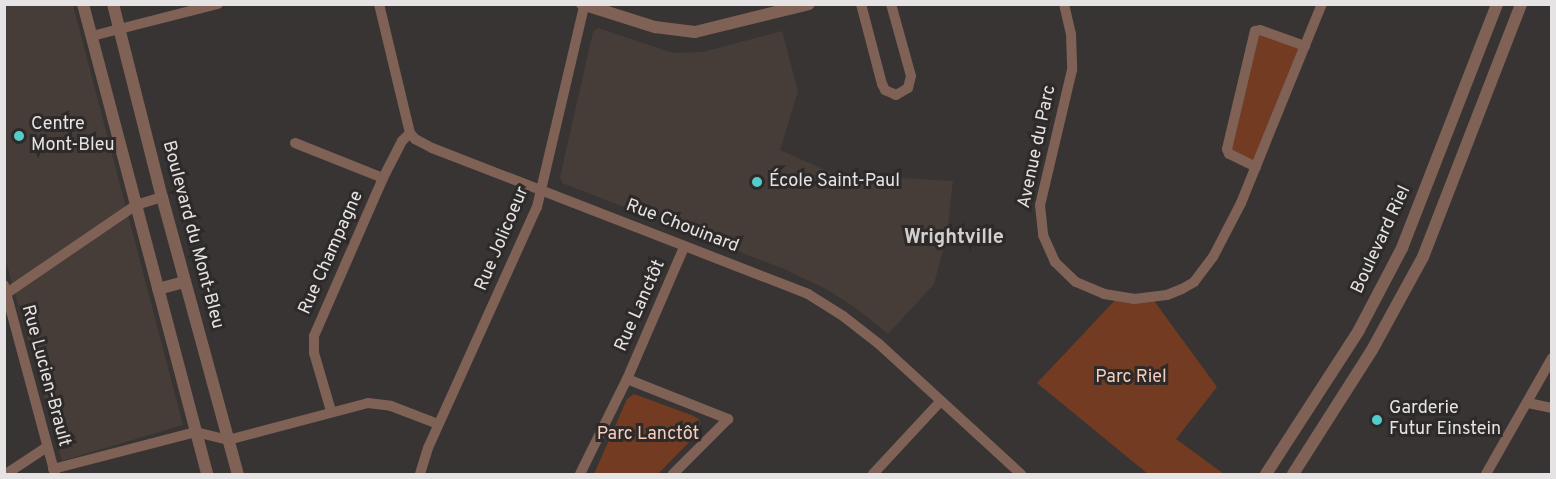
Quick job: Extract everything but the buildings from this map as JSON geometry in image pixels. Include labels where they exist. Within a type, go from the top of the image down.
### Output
[{"type":"street","points":[[83,4],[207,474]]},
{"type":"street","name":"Boulevard du Mont-Bleu","points":[[113,4],[162,197],[238,474]]},
{"type":"street","points":[[92,36],[218,4]]},
{"type":"street","points":[[379,4],[410,133]]},
{"type":"street","points":[[583,5],[655,27],[694,32],[809,4]]},
{"type":"street","points":[[861,4],[882,84],[885,90],[896,95],[908,88],[911,76],[891,4]]},
{"type":"street","name":"Avenue du Parc","points":[[1064,4],[1071,34],[1072,70],[1040,205],[1040,220],[1047,249],[1065,272],[1094,291],[1118,297],[1152,298],[1182,289],[1194,282],[1213,257],[1241,203],[1322,4]]},
{"type":"street","name":"Boulevard Riel","points":[[1266,474],[1359,330],[1402,248],[1497,4]]},
{"type":"street","points":[[1293,474],[1372,350],[1423,257],[1521,4]]},
{"type":"street","name":"Rue Jolicoeur","points":[[420,474],[438,424],[542,191],[583,5]]},
{"type":"street","points":[[1256,166],[1229,154],[1227,149],[1255,31],[1260,30],[1305,46]]},
{"type":"street","name":"Rue Champagne","points":[[332,411],[314,353],[314,336],[383,178],[402,141],[410,133]]},
{"type":"street","name":"Rue Chouinard","points":[[410,133],[432,148],[684,247],[775,279],[824,303],[879,344],[1021,474]]},
{"type":"street","name":"Rue Champagne","points":[[295,142],[383,178]]},
{"type":"street","points":[[5,291],[136,205],[162,197]]},
{"type":"street","name":"Rue Lanctôt","points":[[580,474],[627,378],[684,247]]},
{"type":"street","points":[[1402,248],[1423,257]]},
{"type":"street","points":[[158,289],[185,282]]},
{"type":"street","name":"Rue Lucien-Brault","points":[[5,291],[54,472]]},
{"type":"street","points":[[1486,474],[1528,403],[1551,358]]},
{"type":"street","name":"Rue Lanctôt","points":[[627,378],[728,418],[673,474]]},
{"type":"street","points":[[873,474],[940,402]]},
{"type":"street","points":[[54,472],[196,432],[228,440],[332,411],[379,403],[438,424]]},
{"type":"street","points":[[1528,403],[1551,408]]},
{"type":"street","points":[[6,474],[47,447]]},
{"type":"shaded area","points":[[4,5],[73,5],[183,425],[62,461],[5,258]]},
{"type":"shaded area","name":"École Saint-Paul","points":[[598,28],[673,53],[703,52],[782,31],[798,91],[780,150],[834,174],[953,181],[947,235],[934,284],[888,334],[857,309],[828,290],[784,269],[562,183],[560,177],[593,32]]},
{"type":"green space","points":[[1255,31],[1305,46],[1256,167],[1229,154]]},
{"type":"green space","name":"Parc Riel","points":[[1118,297],[1152,298],[1217,387],[1176,439],[1224,474],[1148,474],[1037,383]]},
{"type":"green space","name":"Parc Lanctôt","points":[[634,394],[694,416],[700,420],[700,431],[658,474],[594,474],[627,399]]},
{"type":"place","name":"Centre Mont-Bleu","points":[[19,136]]},
{"type":"place","name":"École Saint-Paul","points":[[757,182]]},
{"type":"place","name":"Garderie Futur Einstein","points":[[1377,420]]},
{"type":"district","name":"Wrightville","points":[[954,238]]}]
